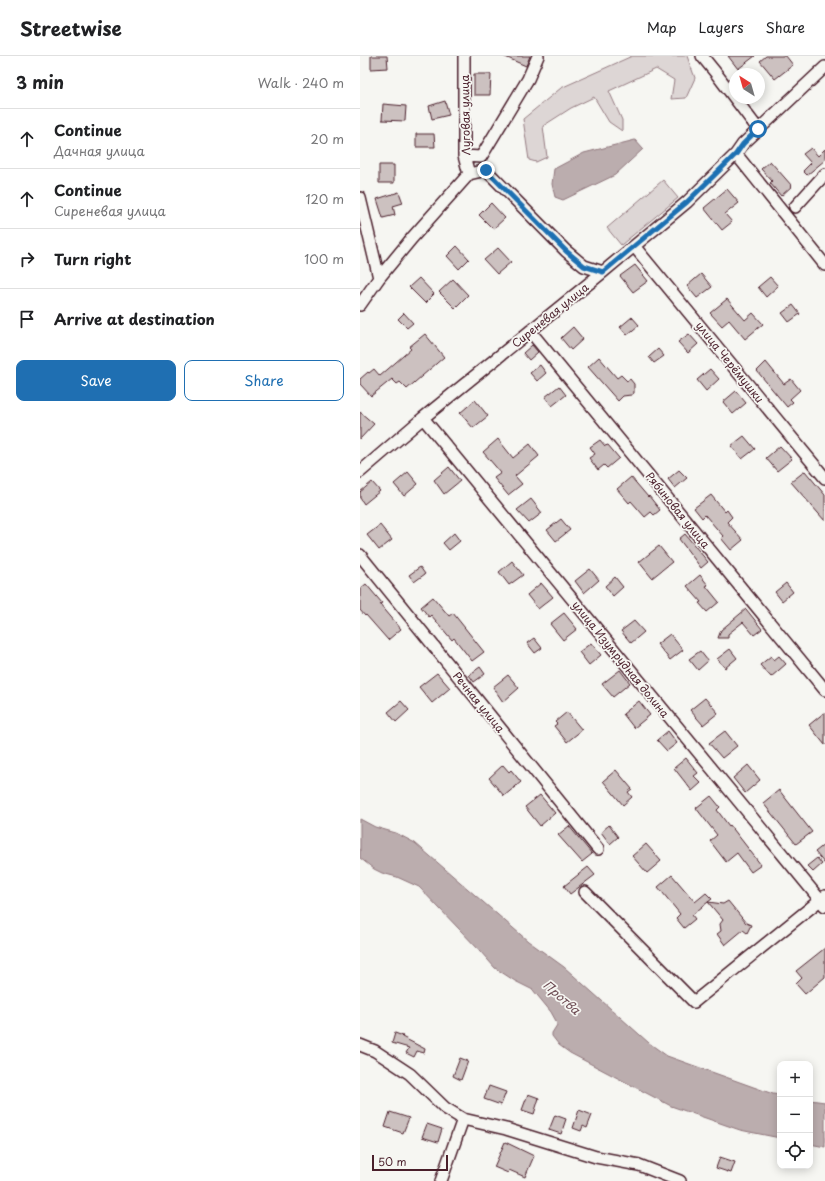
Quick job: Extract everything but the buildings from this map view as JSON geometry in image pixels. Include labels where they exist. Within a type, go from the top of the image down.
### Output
[{"type":"street","name":"Луговая улица","points":[[464,56],[464,156],[469,174]]},
{"type":"street","points":[[464,156],[481,156],[528,79],[538,56]]},
{"type":"street","points":[[702,56],[716,72],[758,129]]},
{"type":"street","name":"Сиреневая улица","points":[[360,472],[423,418],[687,202],[736,154],[743,144],[758,129],[825,67]]},
{"type":"street","points":[[736,154],[825,265]]},
{"type":"street","points":[[360,305],[379,278],[412,238],[469,174],[486,170],[566,251],[584,266],[603,272]]},
{"type":"street","points":[[795,207],[825,174]]},
{"type":"street","points":[[360,198],[379,278]]},
{"type":"street","name":"улица Черёмушки","points":[[634,246],[825,478]]},
{"type":"street","name":"Рябиновая улица","points":[[530,331],[825,690]]},
{"type":"street","name":"улица Изумрудная долина","points":[[423,418],[823,901]]},
{"type":"street","name":"Речная улица","points":[[360,555],[598,849]]},
{"type":"street","points":[[585,892],[694,1002],[823,901]]},
{"type":"street","points":[[360,1045],[375,1051],[410,1074],[445,1108],[463,1119],[506,1128],[596,1157],[639,1165],[680,1181]]},
{"type":"street","points":[[440,1181],[463,1119]]},
{"type":"shaded area","points":[[632,56],[687,56],[695,78],[686,98],[671,99],[674,80],[656,69],[609,91],[622,120],[622,131],[609,122],[594,97],[571,108],[543,126],[547,157],[536,162],[529,160],[523,119],[561,88]]},
{"type":"shaded area","points":[[663,180],[678,198],[621,245],[607,228]]},
{"type":"water","points":[[635,140],[643,149],[615,175],[563,200],[555,197],[552,184],[554,169],[584,153]]},
{"type":"water","name":"Протва","points":[[360,819],[375,827],[396,833],[415,843],[528,941],[564,967],[649,1043],[667,1056],[777,1095],[777,1137],[740,1130],[671,1106],[570,1053],[559,1045],[552,1036],[552,1033],[557,1025],[556,1021],[551,1012],[533,990],[515,981],[495,968],[419,887],[397,877],[382,873],[374,869],[360,858]]},
{"type":"water","points":[[813,1100],[825,1102],[825,1147],[813,1145]]},
{"type":"route","points":[[486,170],[566,251],[584,266],[603,272],[687,202],[736,154],[743,144],[758,129]]}]
